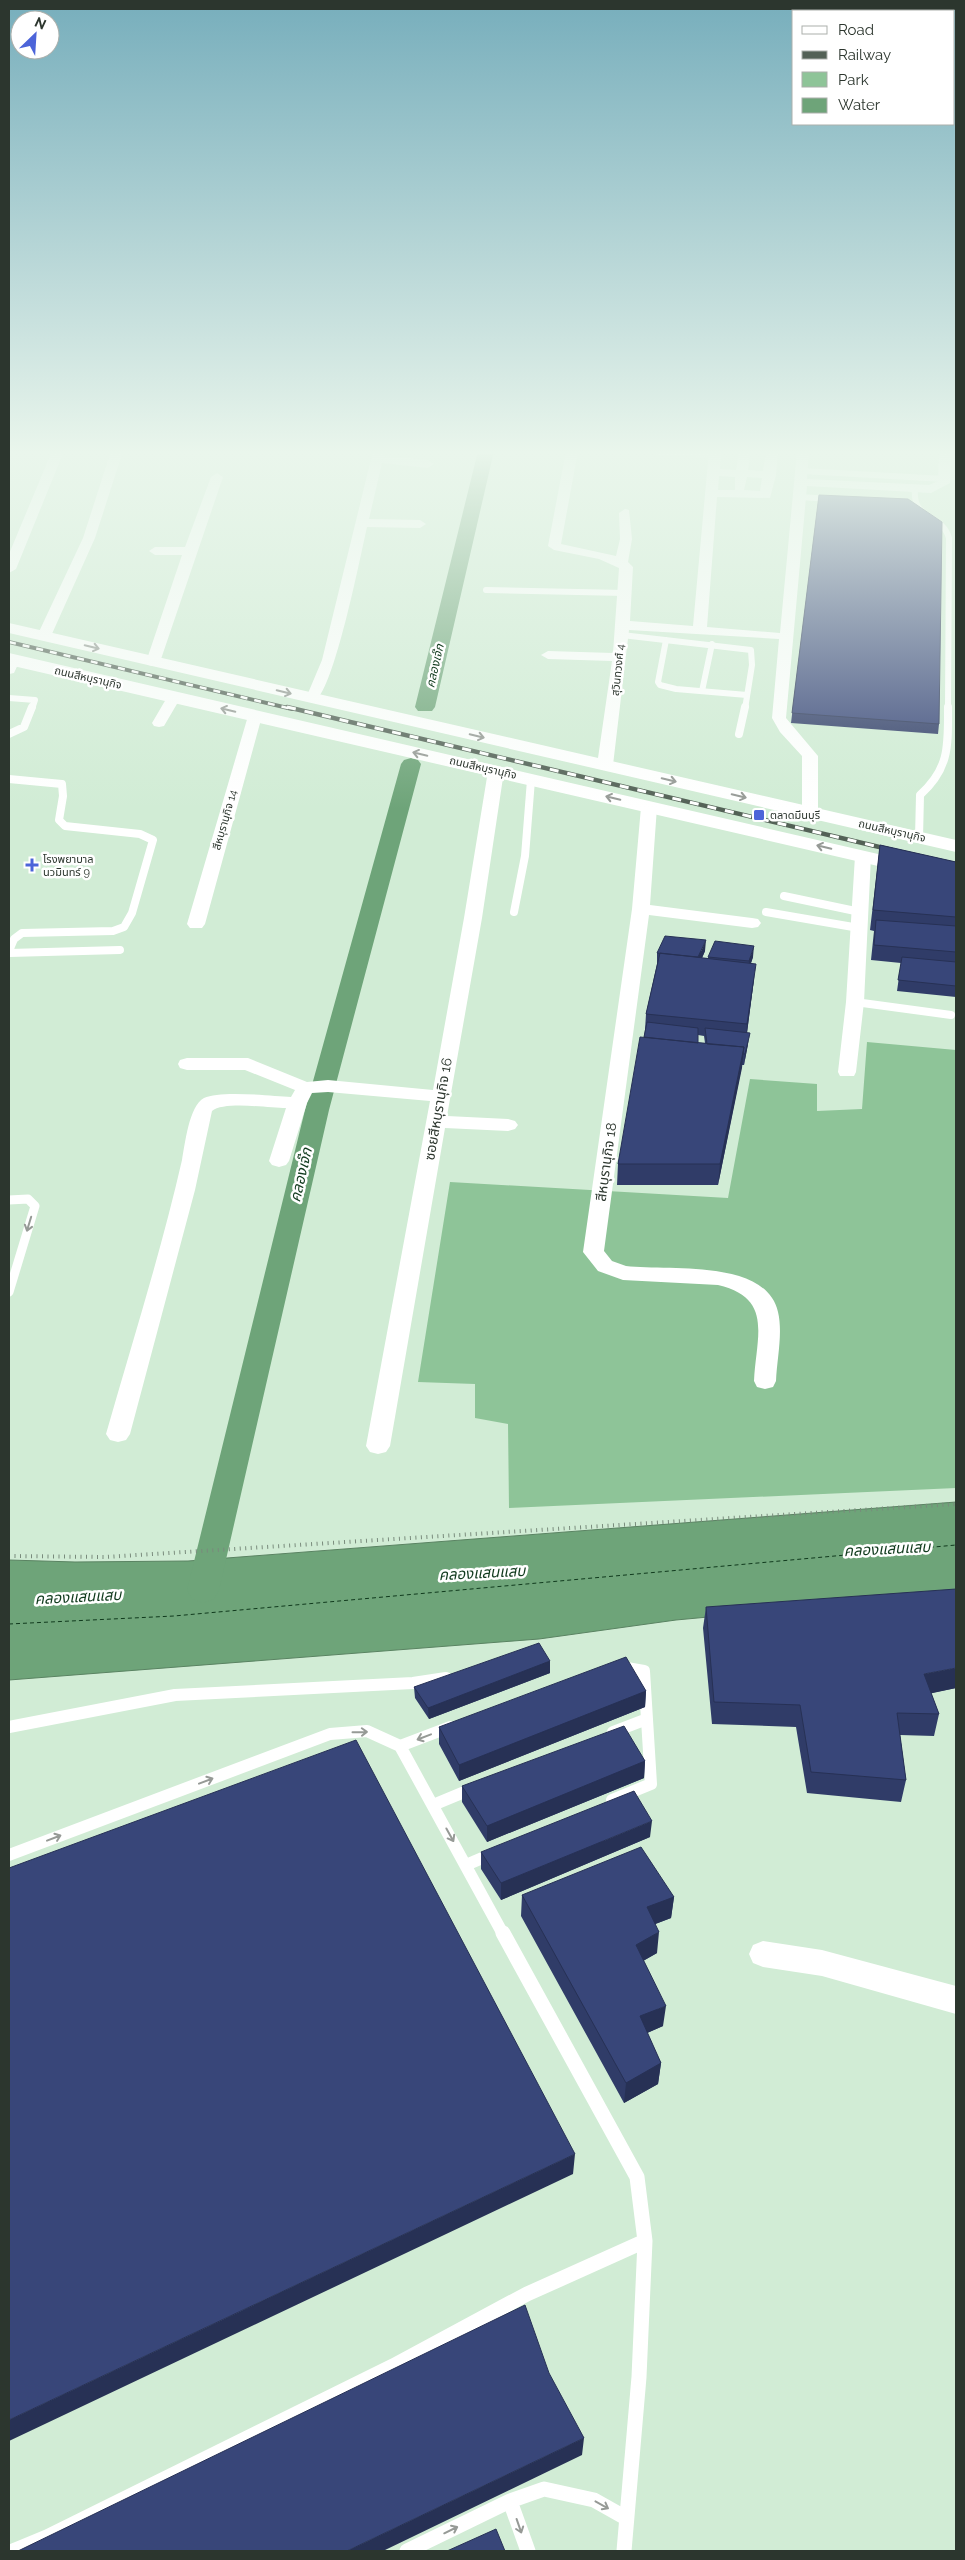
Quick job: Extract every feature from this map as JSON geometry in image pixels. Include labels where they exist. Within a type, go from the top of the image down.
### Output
[{"type":"main road","name":"ถนนสีหบุรานุกิจ","points":[[9,628],[956,846]]},
{"type":"main road","points":[[10,663],[44,636]]},
{"type":"main road","name":"ถนนสีหบุรานุกิจ","points":[[10,663],[174,697],[956,878]]},
{"type":"street","points":[[44,636],[74,570]]},
{"type":"street","points":[[154,662],[184,570]]},
{"type":"street","points":[[313,698],[329,660],[351,570]]},
{"type":"street","name":"สุวินทวงศ์ 4","points":[[605,765],[612,725],[623,630],[626,570]]},
{"type":"street","points":[[700,630],[706,570]]},
{"type":"street","points":[[793,570],[779,718],[782,726],[806,747],[810,756],[810,812]]},
{"type":"street","points":[[623,630],[700,630],[775,636]]},
{"type":"street","points":[[548,655],[620,657]]},
{"type":"street","points":[[159,723],[174,697]]},
{"type":"street","name":"สีหบุรานุกิจ 14","points":[[196,924],[255,716]]},
{"type":"street","name":"ซอยสีหบุรานุกิจ 16","points":[[378,1446],[473,918],[496,772]]},
{"type":"street","name":"สีหบุรานุกิจ 18","points":[[649,807],[641,908],[593,1252],[604,1266],[630,1274],[726,1278],[754,1289],[768,1310],[765,1381]]},
{"type":"street","points":[[847,1072],[855,1002],[863,856]]},
{"type":"street","points":[[641,908],[752,923]]},
{"type":"street","points":[[187,1064],[248,1064],[301,1095]]},
{"type":"street","points":[[118,1434],[185,1190],[203,1110],[211,1102],[301,1095],[349,1088],[440,1096]]},
{"type":"street","points":[[279,1161],[301,1095]]},
{"type":"street","points":[[436,1120],[508,1125]]},
{"type":"street","points":[[763,1954],[822,1963],[956,2000]]},
{"type":"lane","points":[[919,838],[920,795],[938,780],[946,760],[948,570]]},
{"type":"lane","points":[[948,584],[956,584]]},
{"type":"lane","points":[[486,590],[625,593]]},
{"type":"lane","points":[[623,630],[666,640],[751,650],[754,654],[740,734]]},
{"type":"lane","points":[[666,640],[658,682],[660,685],[747,695]]},
{"type":"lane","points":[[702,691],[712,644]]},
{"type":"lane","points":[[9,698],[35,700],[25,729],[9,734]]},
{"type":"lane","points":[[9,779],[62,784],[63,796],[59,820],[65,826],[140,834],[153,840],[132,913],[124,927],[113,931],[22,933],[14,939],[9,952],[120,950]]},
{"type":"lane","points":[[514,912],[525,856],[531,780]]},
{"type":"lane","points":[[784,896],[859,920]]},
{"type":"lane","points":[[766,912],[859,920]]},
{"type":"lane","points":[[855,1002],[951,1015]]},
{"type":"lane","points":[[9,1200],[28,1199],[34,1206],[9,1292]]},
{"type":"lane","points":[[598,1807],[651,1784],[644,1671],[623,1666],[605,1669]]},
{"type":"lane","points":[[9,1727],[175,1695],[413,1684],[456,1676]]},
{"type":"lane","points":[[602,1737],[647,1719]]},
{"type":"lane","points":[[400,1746],[462,1722]]},
{"type":"lane","points":[[9,1856],[330,1734],[367,1732],[400,1746],[637,2177],[645,2241],[639,2378],[624,2551]]},
{"type":"lane","points":[[433,1805],[486,1783]]},
{"type":"lane","points":[[466,1865],[510,1845]]},
{"type":"lane","points":[[13,2551],[47,2537],[393,2366],[527,2294],[645,2241]]},
{"type":"lane","points":[[410,2550],[510,2501],[544,2489],[594,2500],[626,2518]]},
{"type":"lane","points":[[510,2501],[528,2551]]},
{"type":"path","points":[[9,1556],[104,1557],[956,1504]]},
{"type":"green space","points":[[867,1042],[956,1050],[956,1488],[509,1508],[508,1424],[475,1418],[475,1384],[418,1382],[450,1182],[728,1198],[750,1079],[817,1084],[817,1111],[862,1109]]},
{"type":"water","name":"คลองแสนแสบ","points":[[956,1502],[956,1594],[676,1620],[539,1639],[9,1680],[9,1560],[75,1562],[188,1561]]},
{"type":"building","points":[[810,570],[941,570],[939,724],[792,713]]},
{"type":"building","points":[[880,845],[956,862],[956,917],[873,910]]},
{"type":"building","points":[[876,920],[956,926],[956,952],[874,945]]},
{"type":"building","points":[[665,936],[706,940],[698,957],[657,953]]},
{"type":"building","points":[[715,941],[754,946],[749,961],[708,957]]},
{"type":"building","points":[[660,953],[756,964],[747,1024],[646,1014]]},
{"type":"building","points":[[902,957],[956,962],[956,986],[898,980]]},
{"type":"building","points":[[647,1022],[698,1028],[698,1043],[644,1037]]},
{"type":"building","points":[[705,1028],[750,1033],[745,1054],[743,1054],[744,1047],[707,1044]]},
{"type":"building","points":[[640,1037],[744,1047],[720,1164],[618,1164]]},
{"type":"building","points":[[956,1589],[956,1668],[924,1674],[939,1714],[897,1713],[906,1780],[811,1772],[800,1705],[714,1702],[706,1607]]},
{"type":"building","points":[[539,1643],[550,1661],[428,1708],[414,1687]]},
{"type":"building","points":[[626,1657],[646,1691],[459,1765],[439,1727]]},
{"type":"building","points":[[624,1726],[645,1761],[487,1826],[462,1786]]},
{"type":"building","points":[[356,1740],[575,2154],[9,2420],[9,1868]]},
{"type":"building","points":[[634,1791],[652,1821],[501,1883],[481,1852]]},
{"type":"building","points":[[641,1847],[674,1897],[647,1907],[659,1932],[636,1945],[666,2006],[640,2016],[661,2063],[626,2083],[522,1895]]},
{"type":"building","points":[[525,2305],[549,2373],[584,2438],[347,2551],[18,2551]]},
{"type":"building","points":[[496,2529],[505,2551],[447,2551]]},
{"type":"waterway","name":"คลองเจ๊ก","points":[[425,707],[458,570]]},
{"type":"waterway","name":"คลองเจ๊ก","points":[[203,1590],[317,1110],[411,764]]},
{"type":"ferry route","points":[[9,1624],[174,1616],[956,1545]]},
{"type":"railway","points":[[9,642],[292,709]]},
{"type":"railway","points":[[287,707],[892,850]]},
{"type":"place","name":"ตลาดมีนบุรี","points":[[759,815]]},
{"type":"place","name":"โรงพยาบาล นวมินทร์ 9","points":[[32,865]]}]
